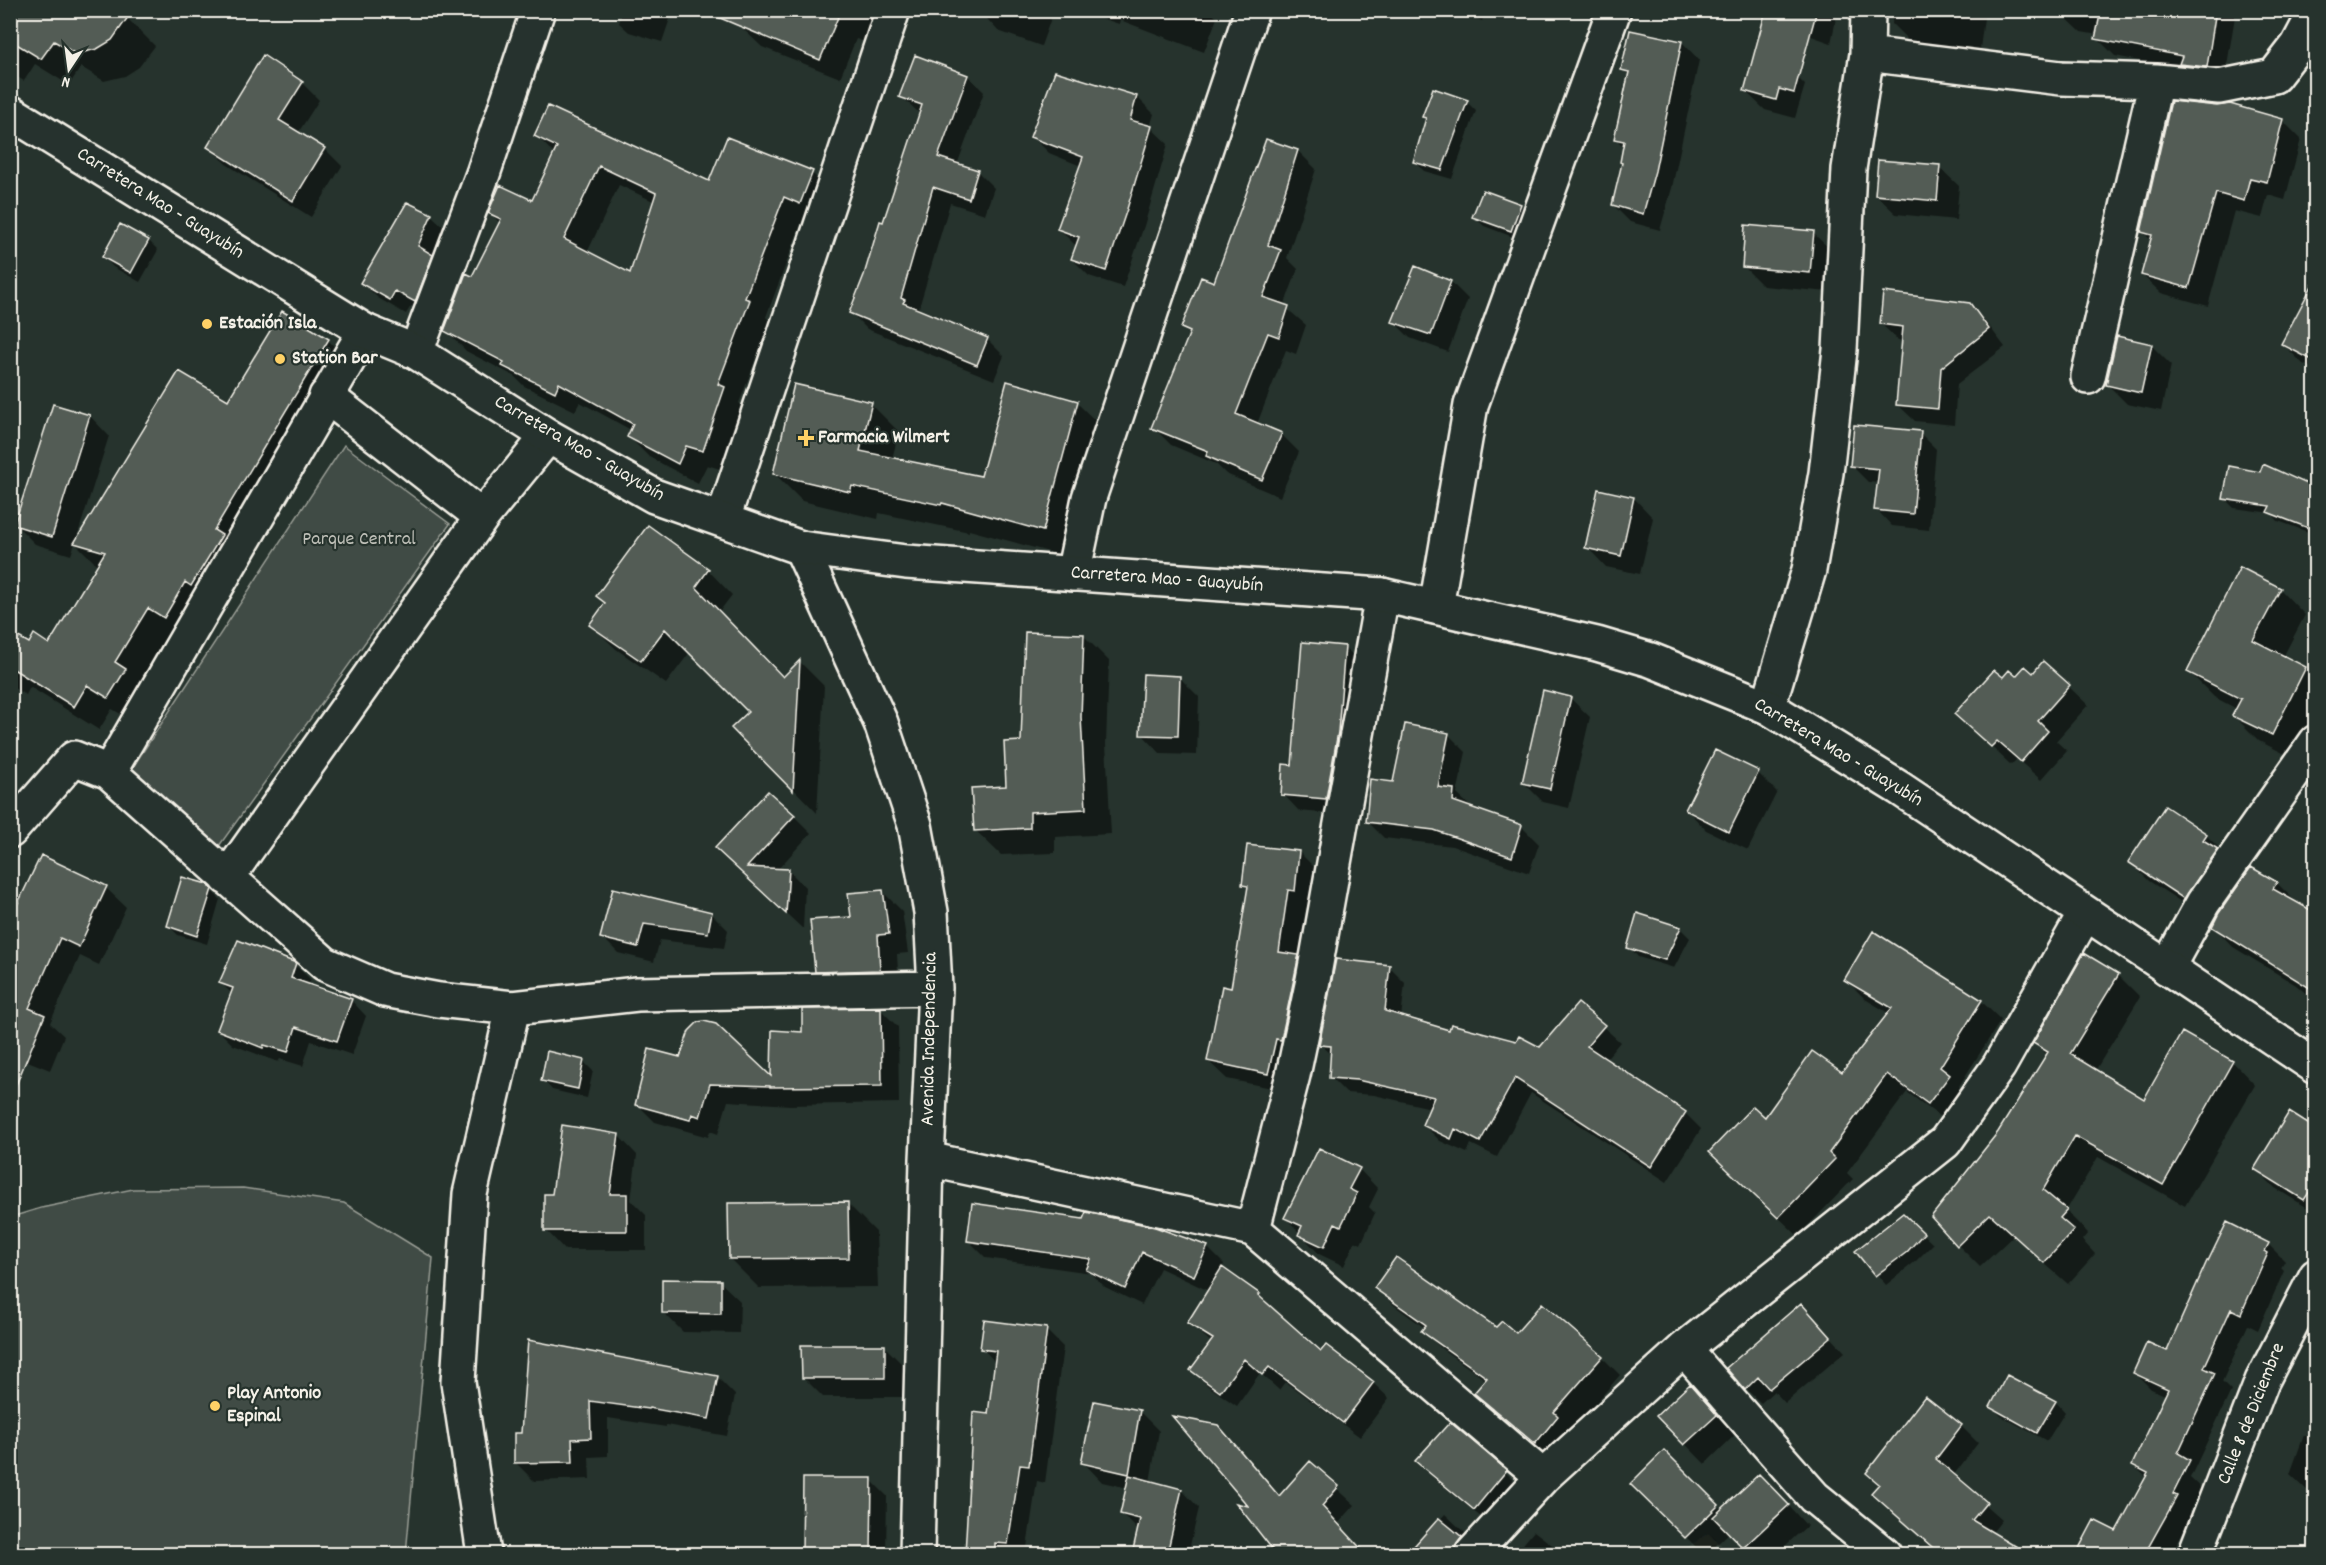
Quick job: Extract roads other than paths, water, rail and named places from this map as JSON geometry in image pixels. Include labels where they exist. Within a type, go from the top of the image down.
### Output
[{"type":"street","points":[[416,352],[483,174],[538,10]]},
{"type":"street","points":[[723,519],[893,10]]},
{"type":"street","points":[[1073,574],[1089,498],[1252,10]]},
{"type":"street","points":[[1436,607],[1471,405],[1614,10]]},
{"type":"street","points":[[1768,707],[1809,570],[1826,473],[1840,350],[1849,170],[1867,54],[1868,10]]},
{"type":"street","points":[[1867,54],[2061,78],[2156,81],[2220,87],[2274,76],[2298,45],[2316,11]]},
{"type":"street","points":[[2088,377],[2156,81]]},
{"type":"street","name":"Carretera Mao - Guayubín","points":[[10,112],[365,331],[416,352],[548,436],[654,496],[801,548],[906,562],[1382,595],[1597,644],[1651,660],[1768,707],[1899,788],[2316,1067]]},
{"type":"street","points":[[109,772],[365,331]]},
{"type":"street","points":[[326,396],[482,517]]},
{"type":"street","points":[[227,878],[482,517],[548,436]]},
{"type":"street","name":"Avenida Independencia","points":[[801,548],[880,723],[915,825],[931,912],[935,988],[927,1159],[917,1554]]},
{"type":"street","points":[[1253,1229],[1293,1075],[1313,980],[1382,595]]},
{"type":"street","points":[[2167,968],[2203,903],[2316,742]]},
{"type":"street","points":[[10,831],[74,758],[109,772],[325,964],[385,990],[439,1000],[513,1008],[637,994],[935,988]]},
{"type":"street","points":[[1472,1554],[1543,1477],[1684,1349],[1945,1142],[1999,1066],[2085,914]]},
{"type":"street","points":[[484,1554],[458,1382],[470,1194],[513,1008]]},
{"type":"street","points":[[927,1159],[1253,1229],[1543,1477]]},
{"type":"street","name":"Calle 8 de Diciembre","points":[[2195,1554],[2262,1381],[2316,1276]]},
{"type":"street","points":[[1684,1349],[1814,1497],[1884,1554]]},
{"type":"place","name":"Estación Isla","points":[[207,324]]},
{"type":"place","name":"Station Bar","points":[[280,359]]},
{"type":"place","name":"Farmacia Wilmert","points":[[806,438]]},
{"type":"place","name":"Play Antonio Espinal","points":[[215,1406]]},
{"type":"park label","name":"Parque Central","points":[[359,540]]}]
